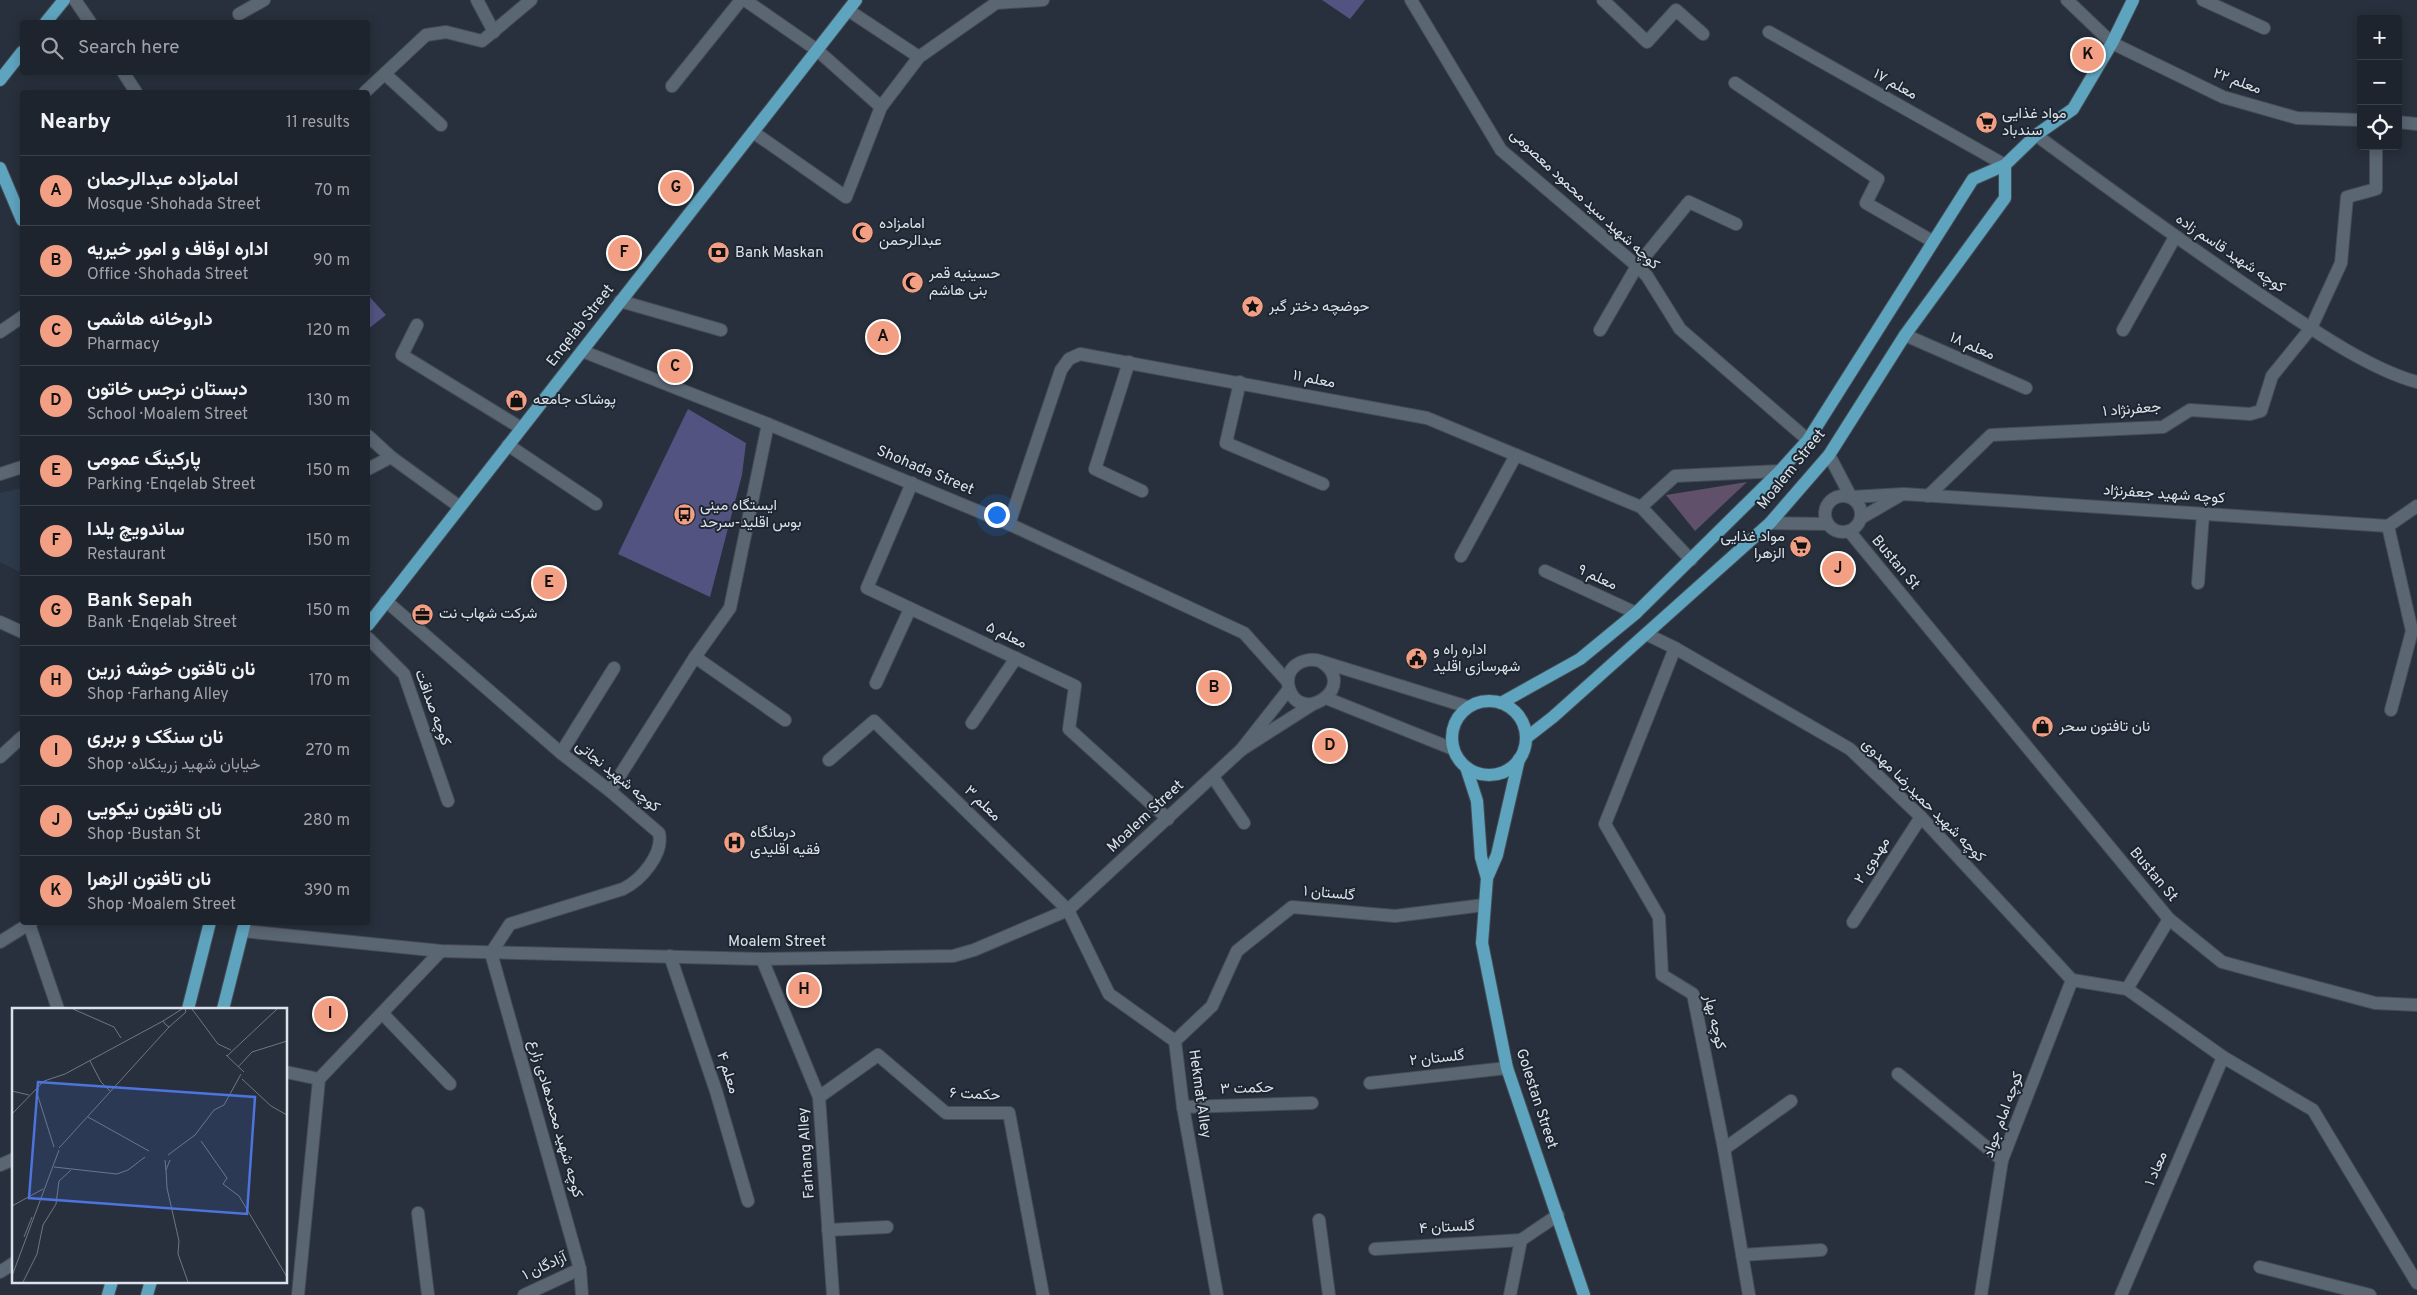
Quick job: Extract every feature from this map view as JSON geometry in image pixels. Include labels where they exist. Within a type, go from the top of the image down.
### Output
[{"type":"main road","points":[[48,20],[64,0]]},
{"type":"main road","name":"Moalem Street","points":[[1501,703],[1580,659],[1636,614],[1780,471],[1808,440],[1932,241],[1973,179],[2005,166],[2036,135],[2073,109],[2112,43],[2133,0]]},
{"type":"main road","name":"Enqelab Street","points":[[370,621],[852,5]]},
{"type":"main road","points":[[0,80],[20,55]]},
{"type":"main road","name":"Moalem Street","points":[[1526,738],[1553,717],[1770,523],[1829,455],[1905,335],[2005,198],[2005,166]]},
{"type":"main road","points":[[0,168],[2,182],[20,216]]},
{"type":"main road","points":[[1487,878],[1497,855],[1519,759],[1524,749],[1526,738],[1519,716],[1501,703],[1479,702],[1468,707],[1456,721],[1452,739],[1453,749],[1458,759],[1466,767],[1477,773],[1494,774],[1510,768],[1519,759]]},
{"type":"main road","points":[[1466,767],[1477,801],[1482,857],[1487,878]]},
{"type":"main road","name":"Golestan Street","points":[[1487,878],[1482,943],[1507,1068],[1584,1295]]},
{"type":"main road","points":[[188,1008],[209,925]]},
{"type":"main road","points":[[223,1008],[244,927]]},
{"type":"main road","points":[[108,1295],[112,1282]]},
{"type":"main road","points":[[147,1295],[151,1282]]},
{"type":"street","points":[[75,0],[89,20]]},
{"type":"street","points":[[239,14],[264,0]]},
{"type":"street","points":[[477,0],[494,32]]},
{"type":"street","points":[[367,90],[426,35],[446,32],[482,41],[531,0]]},
{"type":"street","points":[[672,86],[741,0]]},
{"type":"street","points":[[745,0],[817,50],[881,107]]},
{"type":"street","points":[[753,132],[846,197],[881,107],[919,57],[996,3],[1043,0]]},
{"type":"street","name":"کوچه شهید سید محمود معصومی","points":[[1411,0],[1501,150],[1637,266],[1647,276],[1680,329],[1808,440]]},
{"type":"street","points":[[1603,0],[1647,42],[1676,10],[1703,34]]},
{"type":"street","name":"معلم ۲۲","points":[[2067,0],[2112,43],[2223,98],[2297,118],[2357,120]]},
{"type":"street","points":[[2203,0],[2264,28]]},
{"type":"street","points":[[852,5],[919,57]]},
{"type":"street","name":"معلم ۱۷","points":[[1769,32],[2005,166]]},
{"type":"street","points":[[385,74],[441,125]]},
{"type":"street","points":[[125,75],[135,90]]},
{"type":"street","points":[[1735,83],[1878,179],[1866,203],[1932,241]]},
{"type":"street","points":[[2402,122],[2417,124]]},
{"type":"street","name":"کوچه شهید قاسم زاده","points":[[2036,135],[2175,238],[2311,328],[2398,377],[2417,382]]},
{"type":"street","points":[[2311,328],[2342,263],[2346,197],[2376,189],[2376,150]]},
{"type":"street","points":[[1600,330],[1637,266],[1689,202],[1736,224]]},
{"type":"street","points":[[2123,330],[2175,238]]},
{"type":"street","points":[[620,301],[721,330]]},
{"type":"street","points":[[0,332],[20,318]]},
{"type":"street","points":[[417,325],[402,355],[521,428]]},
{"type":"street","name":"جعفرنژاد ۱","points":[[1928,496],[1991,435],[2163,427],[2190,410],[2256,414],[2261,411],[2272,376],[2311,328]]},
{"type":"street","name":"معلم ۱۸","points":[[1905,335],[2026,388]]},
{"type":"street","name":"Shohada Street","points":[[582,351],[768,424],[1009,524],[1244,633],[1289,686]]},
{"type":"street","name":"معلم ۱۱","points":[[1009,524],[1061,370],[1070,359],[1080,354],[1427,418],[1641,506],[1691,560]]},
{"type":"street","points":[[1129,362],[1095,469],[1142,491]]},
{"type":"street","points":[[1240,382],[1226,442],[1323,484]]},
{"type":"street","points":[[610,791],[695,657],[730,608],[768,424]]},
{"type":"street","points":[[370,438],[391,457],[460,507]]},
{"type":"street","points":[[508,445],[596,504]]},
{"type":"street","points":[[1461,556],[1516,455]]},
{"type":"street","points":[[1829,455],[1851,497],[1860,506],[1861,518],[1858,524],[1848,531],[1837,531],[1828,524],[1825,513],[1829,502],[1839,496],[1851,497]]},
{"type":"street","points":[[370,468],[391,457]]},
{"type":"street","points":[[0,474],[20,469]]},
{"type":"street","points":[[1641,506],[1675,476],[1780,471]]},
{"type":"street","name":"معلم ۵","points":[[912,484],[867,588],[1075,686],[1069,729],[1168,819]]},
{"type":"street","points":[[1861,518],[1904,494]]},
{"type":"street","name":"کوچه شهید جعفرنژاد","points":[[1851,497],[1904,494],[2388,526]]},
{"type":"street","points":[[2390,710],[2412,631],[2388,526],[2417,506]]},
{"type":"street","points":[[2198,583],[2204,514]]},
{"type":"street","points":[[1770,523],[1828,524]]},
{"type":"street","name":"Bustan St","points":[[1848,531],[2169,919],[2127,989]]},
{"type":"street","name":"معلم ۹","points":[[1545,572],[1636,614]]},
{"type":"street","name":"کوچه شهید نجاتی","points":[[386,601],[561,753],[610,791],[659,833],[659,846],[647,870],[635,883],[623,889],[510,924],[491,953]]},
{"type":"street","points":[[876,683],[910,609]]},
{"type":"street","points":[[3,627],[20,631]]},
{"type":"street","name":"کوچه شهید حمیدرضا مهدوی","points":[[1646,634],[1676,648],[1850,749],[1921,817],[2072,980]]},
{"type":"street","name":"کوچه صداقت","points":[[370,640],[404,674],[448,801]]},
{"type":"street","name":"کوچه بهار","points":[[1676,648],[1605,824],[1659,917],[1662,975],[1693,994],[1724,1149],[1749,1295]]},
{"type":"street","points":[[695,657],[785,720]]},
{"type":"street","points":[[972,723],[1016,658]]},
{"type":"street","points":[[1320,661],[1326,665],[1333,678],[1330,692],[1326,698],[1313,704],[1299,700],[1289,686],[1289,675],[1298,662],[1305,659],[1320,661],[1468,707]]},
{"type":"street","points":[[561,753],[614,668]]},
{"type":"street","name":"Moalem Street","points":[[244,927],[441,951],[762,959],[953,956],[974,950],[1068,910],[1241,750],[1289,686]]},
{"type":"street","points":[[1326,698],[1453,749]]},
{"type":"street","name":"Moalem Street","points":[[1241,750],[1313,704]]},
{"type":"street","name":"معلم ۳","points":[[829,760],[874,721],[1068,910]]},
{"type":"street","points":[[0,757],[20,739]]},
{"type":"street","points":[[1213,777],[1244,823]]},
{"type":"street","name":"مهدوی ۲","points":[[1853,922],[1921,817]]},
{"type":"street","name":"گلستان ۱","points":[[1176,1041],[1212,1006],[1237,951],[1292,907],[1395,916],[1484,905]]},
{"type":"street","name":"Hekmat Alley","points":[[1068,910],[1109,994],[1176,1041],[1183,1107],[1217,1295]]},
{"type":"street","points":[[2169,919],[2222,962],[2376,1003],[2417,1005]]},
{"type":"street","points":[[0,942],[27,925]]},
{"type":"street","points":[[31,925],[58,1008]]},
{"type":"street","points":[[298,1295],[319,1079],[441,951]]},
{"type":"street","name":"کوچه شهید محمدهادی زارع","points":[[491,953],[580,1269],[582,1295]]},
{"type":"street","name":"معلم ۴","points":[[670,956],[716,1091],[748,1201]]},
{"type":"street","name":"Farhang Alley","points":[[762,959],[819,1097],[833,1295]]},
{"type":"street","points":[[2072,980],[2127,989],[2223,1056],[2313,1110],[2417,1283]]},
{"type":"street","name":"کوچه امام جواد","points":[[1986,1293],[2002,1160],[2072,980]]},
{"type":"street","points":[[382,1013],[450,1084]]},
{"type":"street","name":"حکمت ۶","points":[[819,1097],[878,1055],[946,1113],[1009,1113],[1043,1295]]},
{"type":"street","name":"معاد ۱","points":[[2121,1295],[2223,1056]]},
{"type":"street","name":"گلستان ۲","points":[[1370,1083],[1507,1068]]},
{"type":"street","points":[[288,1072],[319,1079]]},
{"type":"street","points":[[1898,1074],[2002,1160]]},
{"type":"street","points":[[1724,1149],[1791,1101]]},
{"type":"street","name":"حکمت ۳","points":[[1183,1107],[1312,1103]]},
{"type":"street","points":[[0,1165],[12,1159]]},
{"type":"street","points":[[418,1213],[428,1295]]},
{"type":"street","points":[[1510,1295],[1521,1240],[1558,1215]]},
{"type":"street","points":[[1319,1220],[1329,1295]]},
{"type":"street","points":[[828,1230],[887,1227]]},
{"type":"street","name":"گلستان ۴","points":[[1375,1249],[1521,1240]]},
{"type":"street","points":[[1742,1255],[1820,1250]]},
{"type":"street","points":[[0,1272],[12,1263]]},
{"type":"street","points":[[2260,1267],[2370,1295]]},
{"type":"street","name":"آزادگان ۱","points":[[524,1295],[580,1269]]},
{"type":"shaded area","points":[[1747,482],[1695,531],[1666,495]]},
{"type":"shaded area","points":[[20,488],[20,572],[0,562],[0,493]]},
{"type":"building","points":[[1322,0],[1365,0],[1350,19]]},
{"type":"building","points":[[370,297],[386,315],[370,327]]},
{"type":"building","name":"ایستگاه مینی بوس اقلید-سرحد","points":[[688,409],[746,443],[742,475],[710,597],[618,554]]},
{"type":"place","name":"نان تافتون الزهرا","points":[[2088,55]]},
{"type":"place","name":"مواد غذایی سندباد","points":[[1986,123]]},
{"type":"place","name":"Bank Sepah","points":[[676,188]]},
{"type":"place","name":"امامزاده عبدالرحمن","points":[[863,233]]},
{"type":"place","name":"ساندویچ یلدا","points":[[624,253]]},
{"type":"place","name":"Bank Maskan","points":[[719,253]]},
{"type":"place","name":"حسینیه قمر بنی هاشم","points":[[913,283]]},
{"type":"place","name":"حوضچه دختر گبر","points":[[1253,307]]},
{"type":"place","name":"امامزاده عبدالرحمان","points":[[883,337]]},
{"type":"place","name":"داروخانه هاشمی","points":[[675,367]]},
{"type":"place","name":"پوشاک جامعه","points":[[517,400]]},
{"type":"place","name":"ایستگاه مینی بوس اقلید-سرحد","points":[[684,515]]},
{"type":"place","name":"مواد غذایی الزهرا","points":[[1801,546]]},
{"type":"place","name":"نان تافتون نیکویی","points":[[1838,569]]},
{"type":"place","name":"پارکینگ عمومی","points":[[549,583]]},
{"type":"place","name":"شرکت شهاب نت","points":[[423,614]]},
{"type":"place","name":"اداره راه و شهرسازی اقلید","points":[[1417,659]]},
{"type":"place","name":"اداره اوقاف و امور خیریه","points":[[1214,688]]},
{"type":"place","name":"نان تافتون سحر","points":[[2043,727]]},
{"type":"place","name":"دبستان نرجس خاتون","points":[[1330,746]]},
{"type":"place","name":"درمانگاه فقیه اقلیدی","points":[[734,842]]},
{"type":"place","name":"نان تافتون خوشه زرین","points":[[804,990]]},
{"type":"place","name":"نان سنگک و بربری","points":[[330,1014]]}]
